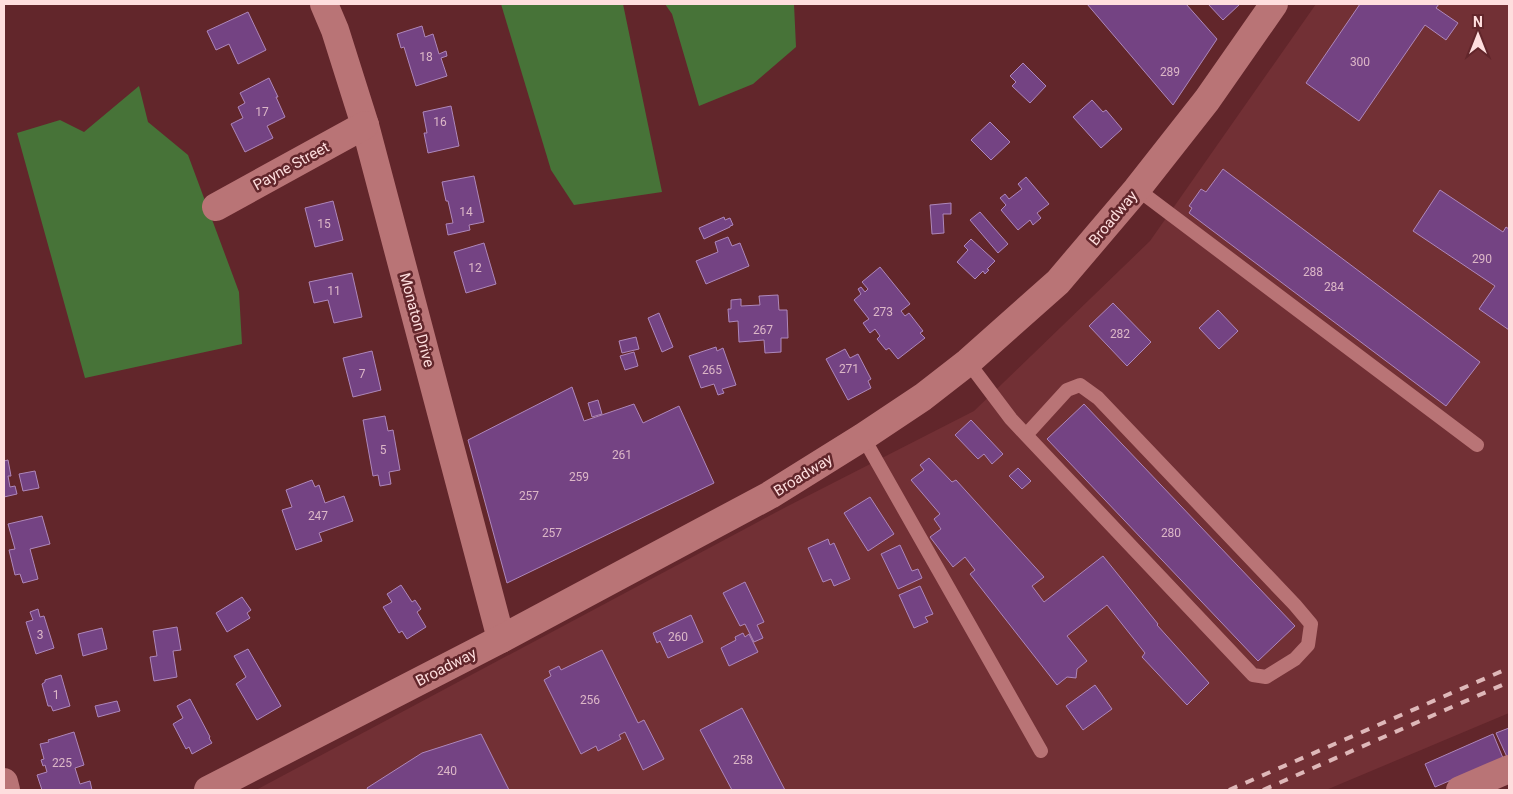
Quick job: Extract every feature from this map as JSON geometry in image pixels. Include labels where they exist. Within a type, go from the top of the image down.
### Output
[{"type":"street","name":"Monaton Drive","points":[[324,4],[335,30],[365,125],[501,639]]},
{"type":"street","name":"Broadway","points":[[208,790],[501,639],[770,495],[923,397],[968,362],[1058,282],[1138,190],[1206,100],[1274,4]]},
{"type":"street","name":"Payne Street","points":[[216,207],[365,125]]},
{"type":"street","points":[[1460,790],[1509,769]]},
{"type":"street","points":[[4,782],[6,790]]},
{"type":"lane","points":[[1138,190],[1477,445]]},
{"type":"lane","points":[[968,362],[1011,419],[1026,435],[1253,675],[1266,677],[1295,659],[1308,645],[1311,624],[1295,605],[1098,398],[1080,385],[1067,390],[1026,435]]},
{"type":"lane","points":[[863,437],[1041,751]]},
{"type":"shaded area","points":[[1316,4],[1509,4],[1509,713],[1326,790],[256,790],[786,507],[974,411],[1150,241]]},
{"type":"green space","points":[[501,4],[623,4],[662,192],[574,205],[551,170]]},
{"type":"green space","points":[[665,4],[794,4],[796,47],[753,84],[699,106],[672,14]]},
{"type":"green space","points":[[139,86],[148,122],[188,155],[239,292],[242,344],[85,378],[17,133],[60,120],[84,132]]},
{"type":"building","points":[[1087,4],[1186,4],[1217,39],[1173,105]]},
{"type":"building","points":[[1208,4],[1240,4],[1223,20]]},
{"type":"building","points":[[1360,4],[1439,4],[1436,8],[1458,23],[1446,40],[1425,25],[1359,121],[1306,83]]},
{"type":"building","points":[[248,12],[266,50],[238,64],[229,44],[216,50],[207,31]]},
{"type":"building","points":[[422,26],[425,37],[433,34],[439,54],[446,51],[447,56],[441,58],[447,76],[416,86],[404,47],[401,48],[397,34]]},
{"type":"building","points":[[1023,63],[1046,86],[1030,103],[1012,86],[1016,82],[1010,76]]},
{"type":"building","points":[[269,78],[285,117],[267,126],[273,138],[245,152],[231,124],[243,118],[238,107],[245,103],[240,93]]},
{"type":"building","points":[[1092,100],[1103,112],[1106,110],[1122,129],[1101,148],[1073,117]]},
{"type":"building","points":[[451,106],[459,146],[428,153],[424,133],[427,133],[423,112]]},
{"type":"building","points":[[990,122],[1010,142],[991,160],[971,140]]},
{"type":"building","points":[[1223,169],[1480,362],[1446,406],[1189,213],[1192,208],[1189,206],[1201,189],[1206,192]]},
{"type":"building","points":[[474,176],[484,222],[469,225],[470,230],[448,235],[446,224],[453,223],[442,182]]},
{"type":"building","points":[[1026,177],[1049,204],[1037,213],[1041,218],[1033,225],[1030,220],[1018,230],[1001,210],[1006,205],[1000,198],[1005,194],[1009,199],[1022,189],[1018,184]]},
{"type":"building","points":[[1440,190],[1503,232],[1506,227],[1509,229],[1509,330],[1479,309],[1495,286],[1413,231]]},
{"type":"building","points":[[333,201],[343,240],[315,247],[305,208]]},
{"type":"building","points":[[951,203],[951,214],[943,214],[944,233],[932,234],[930,205]]},
{"type":"building","points":[[980,212],[1008,244],[998,253],[970,220]]},
{"type":"building","points":[[724,217],[725,220],[730,218],[733,225],[704,239],[699,228]]},
{"type":"building","points":[[728,237],[732,246],[740,243],[749,266],[706,284],[696,261],[718,252],[715,242]]},
{"type":"building","points":[[971,239],[995,261],[985,274],[983,271],[975,279],[957,262],[968,250],[964,246]]},
{"type":"building","points":[[484,243],[496,284],[466,293],[454,252]]},
{"type":"building","points":[[880,267],[910,304],[901,311],[905,316],[909,313],[923,331],[920,333],[925,338],[898,359],[889,348],[886,350],[877,339],[880,336],[875,329],[870,333],[863,323],[869,319],[854,300],[861,294],[858,289],[861,287],[865,292],[868,289],[862,282]]},
{"type":"building","points":[[352,273],[362,317],[334,323],[328,300],[314,303],[309,282]]},
{"type":"building","points":[[778,295],[779,310],[787,310],[788,338],[781,338],[781,352],[765,353],[764,340],[739,342],[738,321],[729,322],[728,309],[731,309],[731,300],[741,299],[741,306],[760,305],[759,296]]},
{"type":"building","points":[[1113,303],[1151,342],[1127,366],[1089,326]]},
{"type":"building","points":[[1218,310],[1238,331],[1219,349],[1199,328]]},
{"type":"building","points":[[659,313],[673,347],[662,352],[648,318]]},
{"type":"building","points":[[636,337],[639,349],[622,353],[619,341]]},
{"type":"building","points":[[716,347],[717,351],[723,348],[736,385],[722,389],[724,393],[718,395],[714,384],[701,388],[689,356]]},
{"type":"building","points":[[845,349],[850,358],[858,354],[871,379],[868,381],[871,388],[848,400],[826,359]]},
{"type":"building","points":[[372,351],[381,390],[353,397],[343,358]]},
{"type":"building","points":[[634,352],[638,366],[625,370],[620,356]]},
{"type":"building","points":[[572,387],[584,421],[634,404],[643,423],[679,406],[714,483],[507,583],[468,440]]},
{"type":"building","points":[[598,400],[602,414],[592,417],[588,403]]},
{"type":"building","points":[[1084,404],[1295,626],[1258,661],[1047,439]]},
{"type":"building","points":[[385,416],[388,431],[393,430],[400,470],[389,472],[391,484],[380,486],[378,475],[373,476],[363,420]]},
{"type":"building","points":[[971,420],[1003,454],[992,464],[984,454],[978,459],[955,435]]},
{"type":"building","points":[[929,458],[952,482],[956,480],[1044,577],[1032,586],[1044,602],[1103,556],[1157,625],[1209,683],[1187,705],[1142,657],[1145,653],[1107,605],[1067,636],[1087,661],[1077,669],[1076,678],[1067,677],[1057,685],[970,574],[975,570],[965,557],[953,567],[930,537],[941,529],[934,519],[940,514],[911,480],[924,470],[920,465]]},
{"type":"building","points":[[8,460],[11,476],[8,476],[10,487],[15,486],[17,494],[4,497],[4,461]]},
{"type":"building","points":[[1018,468],[1031,481],[1022,489],[1009,476]]},
{"type":"building","points":[[35,471],[39,488],[23,491],[19,474]]},
{"type":"building","points":[[312,480],[315,487],[319,485],[325,503],[344,496],[353,521],[319,533],[322,541],[296,550],[282,510],[292,507],[286,490]]},
{"type":"building","points":[[870,497],[894,534],[868,551],[844,513]]},
{"type":"building","points":[[42,516],[50,544],[30,549],[38,579],[23,583],[20,574],[15,575],[9,550],[15,549],[8,524]]},
{"type":"building","points":[[828,539],[830,545],[834,543],[850,579],[834,586],[831,579],[823,582],[808,548]]},
{"type":"building","points":[[900,545],[912,571],[918,569],[922,578],[898,589],[881,554]]},
{"type":"building","points":[[745,582],[764,622],[757,625],[763,638],[754,642],[745,624],[740,626],[723,593]]},
{"type":"building","points":[[401,585],[412,602],[415,600],[421,609],[417,612],[426,627],[407,639],[402,631],[399,633],[383,607],[392,602],[387,594]]},
{"type":"building","points":[[920,586],[933,614],[925,617],[928,622],[914,628],[899,595]]},
{"type":"building","points":[[242,597],[251,610],[247,613],[250,618],[227,632],[216,613]]},
{"type":"building","points":[[38,609],[40,617],[44,616],[54,648],[36,654],[26,622],[33,620],[30,612]]},
{"type":"building","points":[[691,615],[703,642],[668,658],[660,641],[657,643],[653,633]]},
{"type":"building","points":[[177,627],[181,650],[173,651],[177,677],[154,681],[150,657],[157,656],[153,631]]},
{"type":"building","points":[[102,628],[107,649],[83,656],[78,634]]},
{"type":"building","points":[[743,633],[745,637],[749,634],[758,652],[729,666],[721,648],[736,640],[735,637]]},
{"type":"building","points":[[248,649],[281,706],[257,720],[236,684],[246,677],[234,656]]},
{"type":"building","points":[[602,650],[638,723],[644,720],[664,759],[643,770],[625,732],[619,735],[621,739],[598,751],[596,746],[581,754],[544,680],[551,676],[549,671],[559,666],[561,670]]},
{"type":"building","points":[[61,675],[70,706],[53,711],[51,706],[48,706],[42,684],[45,680]]},
{"type":"building","points":[[1095,685],[1112,709],[1083,730],[1066,706]]},
{"type":"building","points":[[190,699],[212,743],[192,754],[189,747],[186,749],[173,724],[183,718],[177,706]]},
{"type":"building","points":[[117,701],[120,711],[98,717],[95,706]]},
{"type":"building","points":[[742,708],[785,790],[732,790],[700,730]]},
{"type":"building","points":[[1509,728],[1509,756],[1507,757],[1496,733]]},
{"type":"building","points":[[74,732],[84,765],[75,768],[80,784],[90,781],[92,790],[42,790],[37,775],[47,772],[41,760],[44,759],[40,744]]},
{"type":"building","points":[[481,734],[509,790],[368,790],[367,788],[422,753]]},
{"type":"building","points":[[1493,734],[1503,758],[1435,787],[1425,764]]},
{"type":"railway","points":[[1229,790],[1509,668]]},
{"type":"railway","points":[[1263,790],[1509,682]]}]
